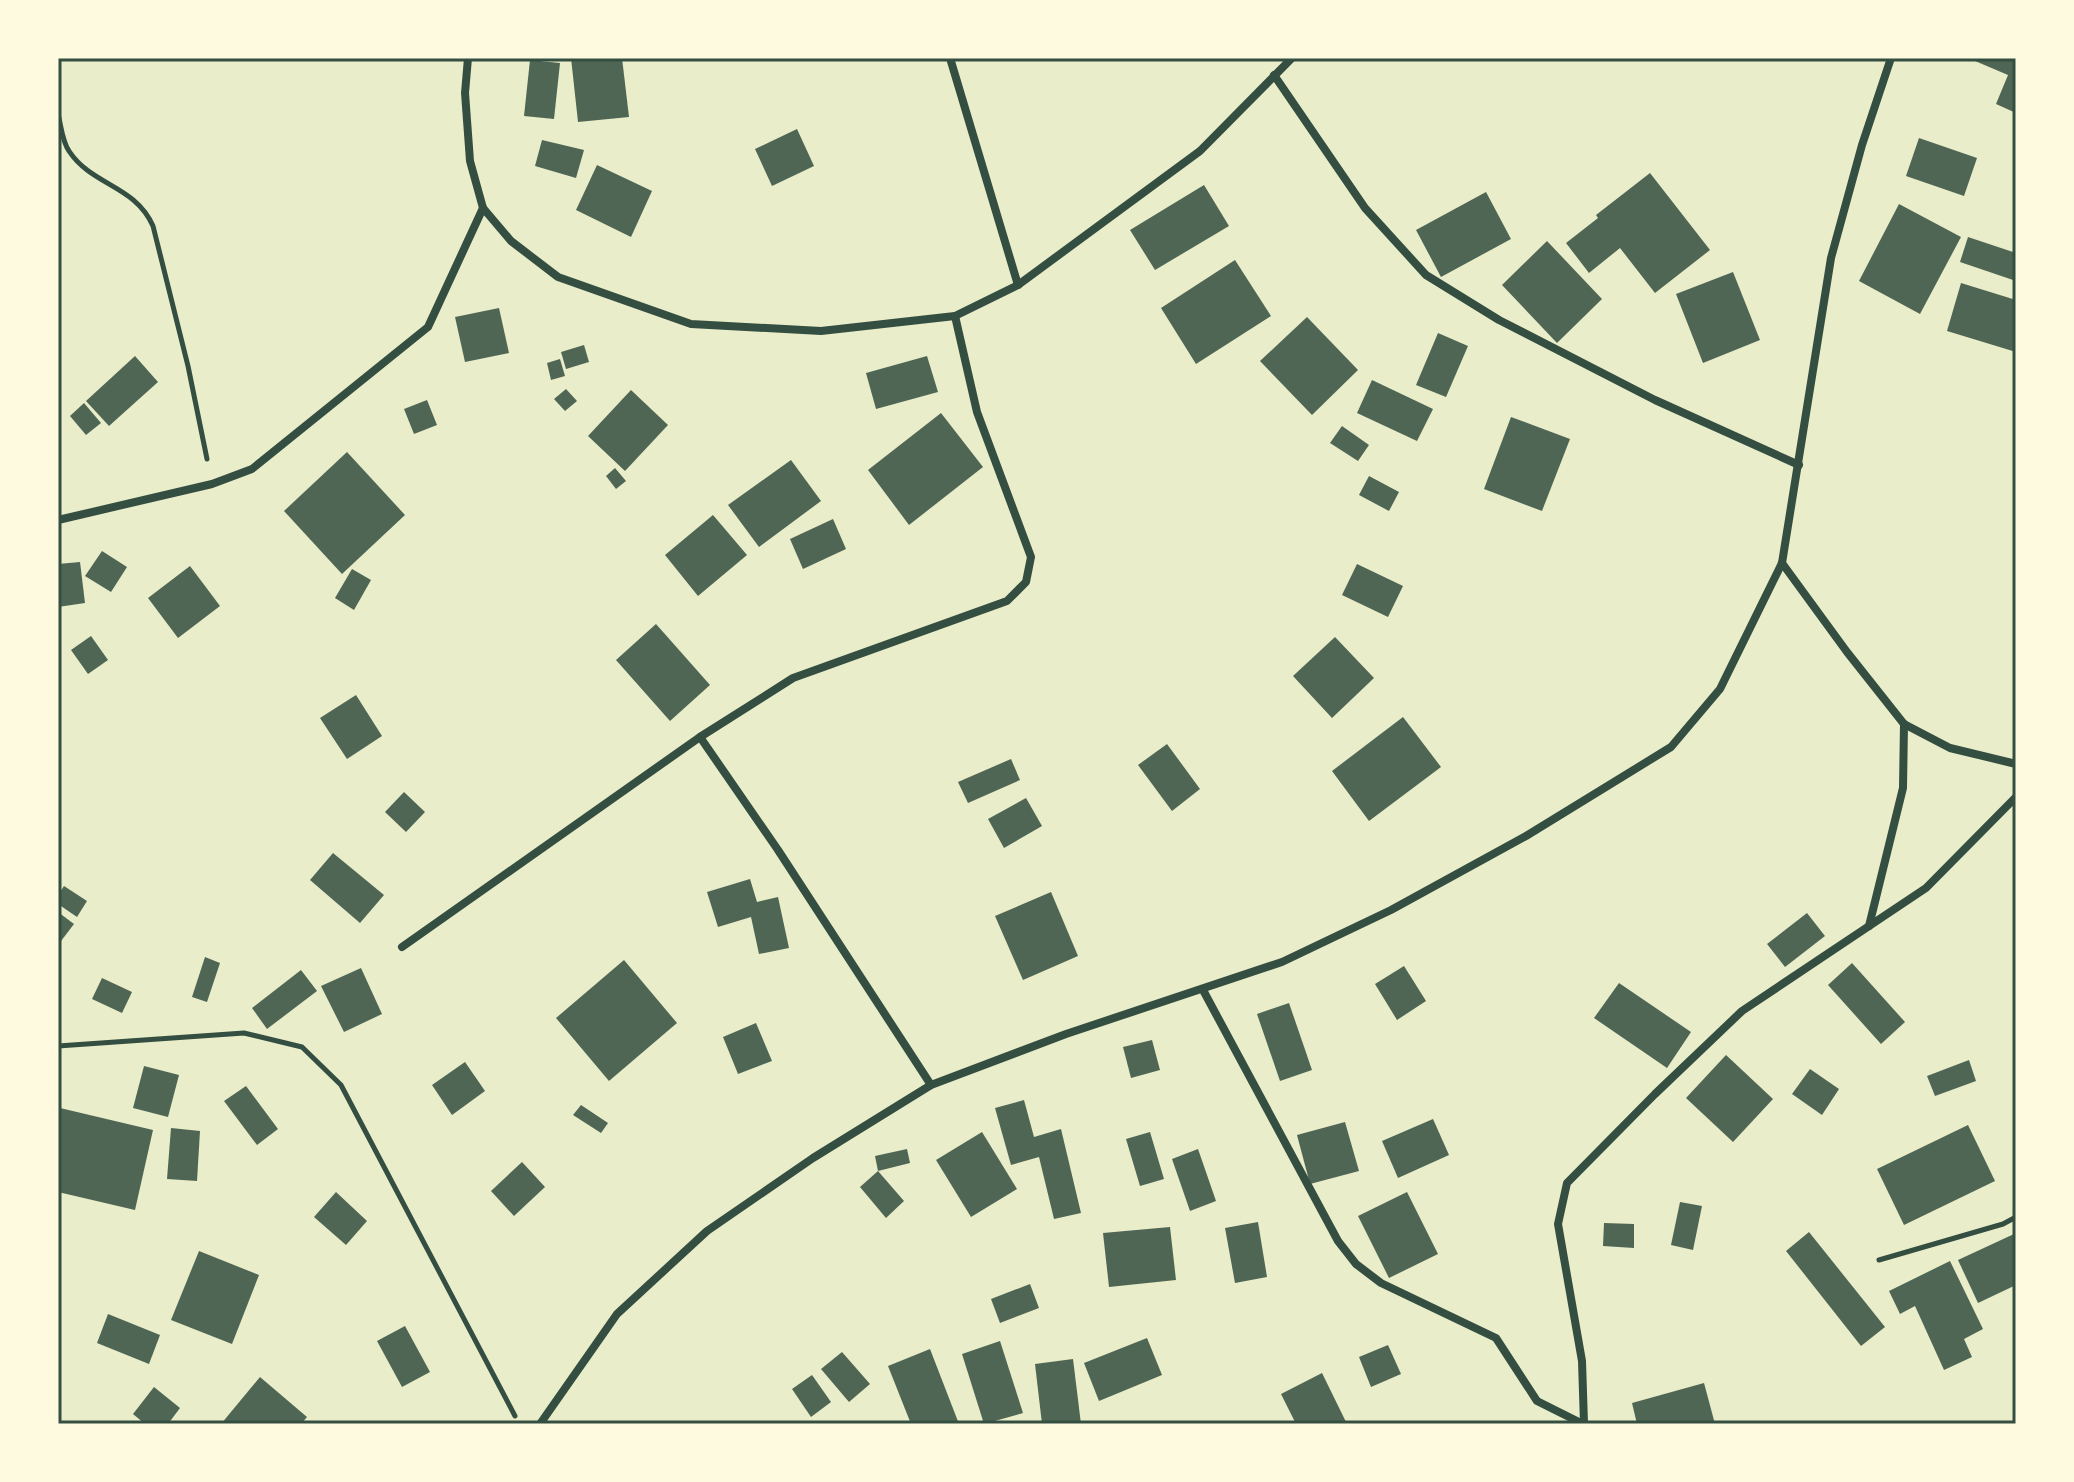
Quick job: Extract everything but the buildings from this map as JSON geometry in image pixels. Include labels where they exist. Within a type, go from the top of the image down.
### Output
[{"type":"street","points":[[468,58],[465,93],[470,161],[483,208],[511,241],[558,277],[691,324],[821,331],[955,316],[1018,285],[1200,151],[1292,58]]},
{"type":"street","points":[[950,58],[1018,285]]},
{"type":"street","points":[[540,1424],[617,1314],[707,1231],[813,1158],[931,1085],[1066,1034],[1282,962],[1391,910],[1526,836],[1671,747],[1720,689],[1782,563],[1831,258],[1862,145],[1891,58]]},
{"type":"street","points":[[1274,75],[1365,208],[1426,275],[1499,320],[1655,400],[1799,465]]},
{"type":"street","points":[[58,520],[212,484],[252,469],[428,327],[483,208]]},
{"type":"street","points":[[402,947],[700,737],[793,678],[1007,601],[1026,582],[1031,557],[977,412],[955,316]]},
{"type":"street","points":[[1782,563],[1904,724],[1950,748],[2016,764]]},
{"type":"street","points":[[1869,926],[1903,788],[1904,724]]},
{"type":"street","points":[[700,737],[778,850],[931,1085]]},
{"type":"street","points":[[1203,990],[1338,1241],[1356,1264],[1381,1283],[1496,1338],[1537,1401],[1583,1424],[1582,1361],[1558,1224],[1567,1183],[1742,1011],[1926,888],[2016,797]]},
{"type":"path","points":[[58,114],[67,149],[88,172],[133,197],[146,210],[153,226],[188,366],[212,484]]},
{"type":"path","points":[[58,1046],[244,1033],[302,1047],[341,1085],[519,1424]]},
{"type":"path","points":[[1879,1260],[2003,1224],[2016,1217]]}]
